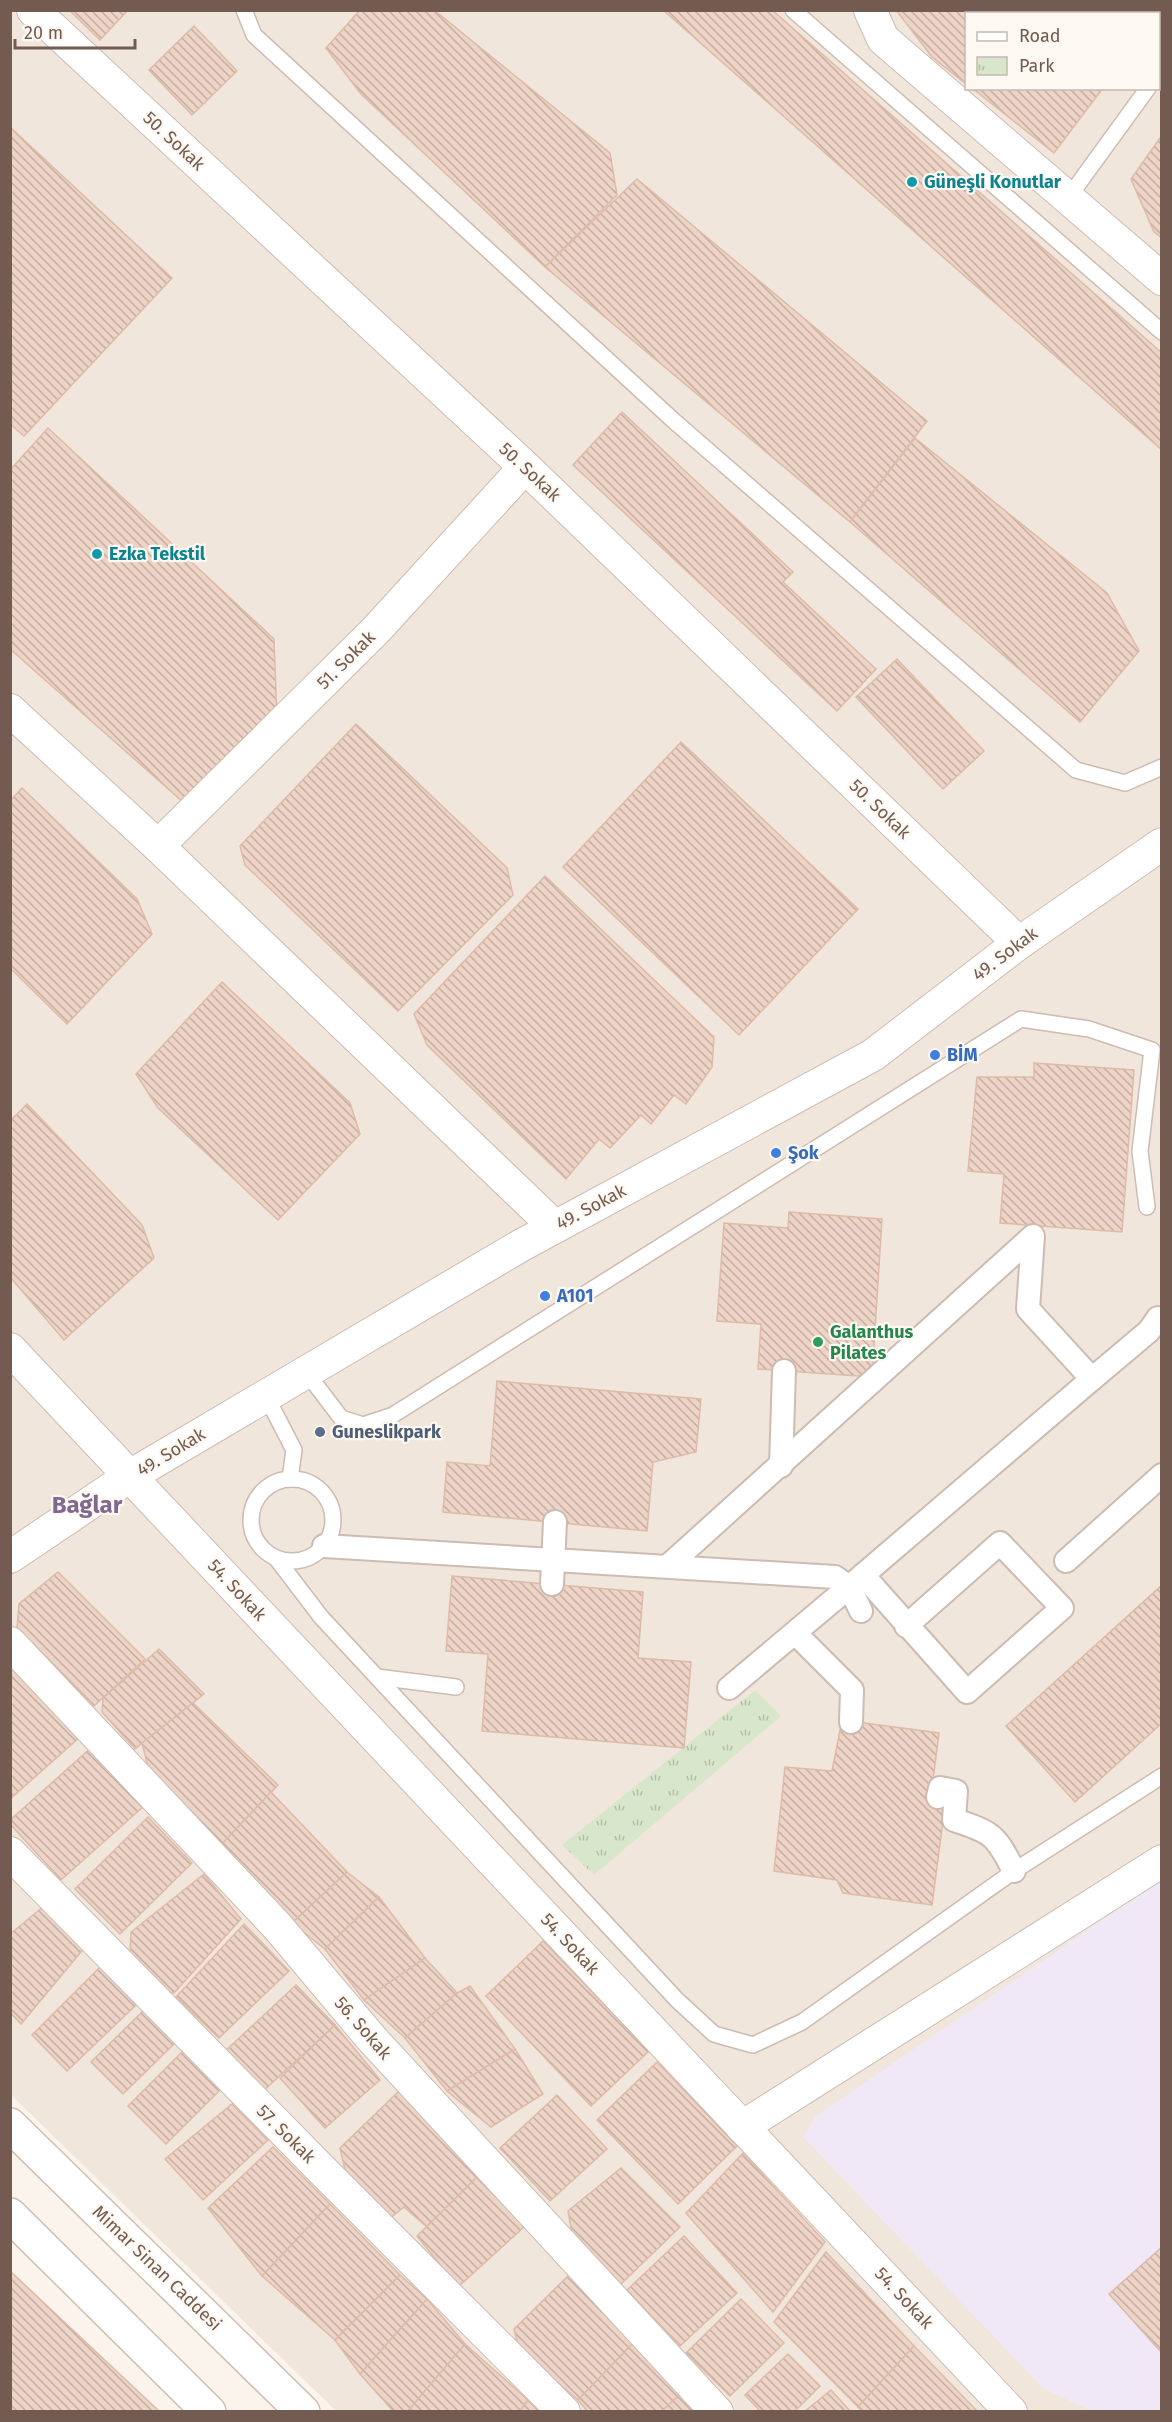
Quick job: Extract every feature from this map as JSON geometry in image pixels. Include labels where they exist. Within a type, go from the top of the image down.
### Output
[{"type":"main road","name":"Mimar Sinan Caddesi","points":[[10,2125],[303,2412]]},
{"type":"main road","points":[[10,2215],[209,2412]]},
{"type":"street","name":"50. Sokak","points":[[33,10],[525,467],[1019,943]]},
{"type":"street","points":[[870,10],[883,39],[1161,279]]},
{"type":"street","name":"51. Sokak","points":[[159,846],[376,630],[525,467]]},
{"type":"street","points":[[10,710],[159,846],[555,1227]]},
{"type":"street","name":"49. Sokak","points":[[10,1557],[130,1476],[555,1227],[873,1055],[1019,943],[1161,843]]},
{"type":"street","points":[[668,1566],[781,1466],[1033,1231],[1028,1309],[1092,1379]]},
{"type":"street","points":[[729,1688],[1149,1331],[1158,1318],[1161,1321]]},
{"type":"street","name":"54. Sokak","points":[[10,1349],[1011,2412]]},
{"type":"street","points":[[781,1466],[784,1371]]},
{"type":"street","points":[[1066,1561],[1161,1475]]},
{"type":"street","points":[[552,1584],[555,1522]]},
{"type":"street","points":[[324,1546],[836,1577],[856,1581],[906,1626],[967,1692],[1062,1608],[1000,1543],[906,1626]]},
{"type":"street","points":[[856,1581],[861,1611]]},
{"type":"street","points":[[795,1633],[852,1690],[851,1722]]},
{"type":"street","name":"56. Sokak","points":[[10,1643],[277,1926],[372,2039],[717,2412]]},
{"type":"street","points":[[938,1797],[940,1788],[957,1791],[954,1820],[979,1828],[1000,1842],[1014,1871]]},
{"type":"street","name":"57. Sokak","points":[[10,1853],[321,2170],[564,2412]]},
{"type":"street","points":[[742,2127],[1161,1862]]},
{"type":"lane","points":[[244,10],[254,35],[674,421],[1076,770],[1125,783],[1161,767]]},
{"type":"lane","points":[[793,10],[1161,333]]},
{"type":"lane","points":[[1068,198],[1147,90]]},
{"type":"lane","points":[[306,1372],[341,1418],[363,1425],[393,1415],[1022,1019],[1089,1029],[1157,1053],[1140,1151],[1147,1207]]},
{"type":"lane","points":[[266,1396],[294,1450],[290,1479]]},
{"type":"lane","points":[[290,1479],[315,1486],[325,1496],[331,1507],[333,1521],[331,1534],[324,1546],[315,1555],[303,1560],[289,1561],[276,1558],[264,1551],[252,1527],[251,1513],[256,1500],[264,1490],[276,1482],[290,1479]]},
{"type":"lane","points":[[276,1558],[321,1617],[677,2000],[714,2034],[753,2045],[802,2022],[1014,1871],[1161,1776]]},
{"type":"lane","points":[[377,1677],[456,1687]]},
{"type":"shaded area","points":[[10,11],[1161,11],[1161,2411],[336,2411],[11,2095]]},
{"type":"shaded area","points":[[1161,1880],[1161,2411],[1091,2411],[1043,2388],[803,2137],[816,2116]]},
{"type":"green space","points":[[755,1690],[781,1716],[594,1875],[562,1845]]},
{"type":"building","points":[[69,10],[128,10],[100,40]]},
{"type":"building","points":[[360,10],[434,10],[610,153],[617,195],[545,267],[361,94],[326,48]]},
{"type":"building","name":"Güneşli Konutlar","points":[[663,10],[772,10],[1162,353],[1162,450]]},
{"type":"building","points":[[896,10],[1095,10],[1097,12],[965,12],[965,83],[932,57]]},
{"type":"building","points":[[194,26],[237,71],[192,115],[149,70]]},
{"type":"building","points":[[975,90],[1101,90],[1054,153]]},
{"type":"building","points":[[10,127],[172,278],[24,436],[10,424]]},
{"type":"building","points":[[1162,135],[1162,238],[1154,232],[1131,179]]},
{"type":"building","points":[[637,179],[927,421],[850,522],[545,267]]},
{"type":"building","points":[[622,412],[793,572],[783,582],[876,669],[837,711],[573,465]]},
{"type":"building","name":"Ezka Tekstil","points":[[48,428],[274,639],[277,721],[183,802],[10,649],[10,470]]},
{"type":"building","points":[[915,438],[1107,593],[1139,651],[1080,722],[850,522]]},
{"type":"building","points":[[897,659],[984,751],[943,789],[856,697]]},
{"type":"building","points":[[356,724],[507,868],[513,895],[398,1011],[245,865],[240,846]]},
{"type":"building","points":[[681,742],[858,909],[739,1035],[563,867]]},
{"type":"building","points":[[22,788],[137,899],[152,934],[67,1024],[10,968],[10,801]]},
{"type":"building","points":[[545,876],[714,1037],[712,1067],[686,1104],[674,1095],[651,1124],[641,1115],[610,1148],[599,1139],[566,1179],[427,1045],[414,1014]]},
{"type":"building","points":[[222,982],[350,1103],[360,1134],[278,1220],[158,1108],[136,1074]]},
{"type":"building","points":[[1034,1063],[1134,1070],[1122,1232],[1000,1223],[1004,1174],[968,1171],[977,1077],[1034,1077]]},
{"type":"building","points":[[27,1104],[142,1225],[154,1258],[64,1340],[10,1277],[10,1121]]},
{"type":"building","points":[[789,1212],[882,1219],[872,1377],[758,1369],[761,1324],[717,1321],[724,1223],[788,1228]]},
{"type":"building","points":[[497,1381],[701,1399],[696,1452],[653,1462],[647,1531],[443,1512],[447,1462],[490,1466]]},
{"type":"building","points":[[58,1572],[145,1659],[94,1706],[17,1628],[19,1604]]},
{"type":"building","points":[[452,1576],[643,1592],[638,1658],[691,1662],[684,1748],[482,1731],[488,1654],[446,1651]]},
{"type":"building","points":[[1162,1585],[1162,1723],[1075,1802],[1006,1726]]},
{"type":"building","points":[[159,1649],[204,1694],[135,1749],[102,1712],[103,1698]]},
{"type":"building","points":[[10,1661],[80,1737],[10,1799]]},
{"type":"building","points":[[193,1703],[278,1785],[221,1845],[148,1767],[142,1743]]},
{"type":"building","points":[[842,1720],[939,1733],[931,1796],[946,1798],[932,1905],[843,1893],[837,1880],[774,1871],[785,1767],[832,1771]]},
{"type":"building","points":[[92,1747],[144,1806],[61,1880],[10,1824],[10,1820]]},
{"type":"building","points":[[271,1792],[347,1872],[292,1923],[221,1845]]},
{"type":"building","points":[[148,1817],[192,1863],[120,1934],[75,1889]]},
{"type":"building","points":[[347,1872],[379,1897],[325,1949],[292,1923]]},
{"type":"building","points":[[204,1874],[241,1919],[174,1993],[166,1993],[130,1954],[131,1932]]},
{"type":"building","points":[[379,1897],[425,1958],[364,2000],[325,1949]]},
{"type":"building","points":[[43,1907],[85,1947],[21,2024],[10,2012],[10,1934]]},
{"type":"building","points":[[244,1924],[289,1971],[219,2038],[176,1997]]},
{"type":"building","points":[[543,1941],[649,2051],[591,2106],[486,1996]]},
{"type":"building","points":[[425,1958],[457,1993],[405,2038],[364,2000]]},
{"type":"building","points":[[102,1965],[136,2005],[67,2071],[32,2035]]},
{"type":"building","points":[[296,1985],[335,2025],[260,2094],[222,2054]]},
{"type":"building","points":[[470,1986],[515,2049],[447,2091],[405,2038],[457,1993]]},
{"type":"building","points":[[144,2010],[176,2042],[123,2094],[91,2062]]},
{"type":"building","points":[[335,2025],[380,2080],[325,2128],[280,2078]]},
{"type":"building","points":[[515,2049],[543,2094],[491,2127],[447,2091]]},
{"type":"building","points":[[184,2050],[222,2088],[166,2144],[128,2106]]},
{"type":"building","points":[[657,2062],[737,2146],[678,2204],[597,2120]]},
{"type":"building","points":[[400,2090],[477,2177],[427,2227],[404,2207],[389,2219],[345,2170],[340,2148]]},
{"type":"building","points":[[557,2095],[607,2149],[550,2201],[500,2148]]},
{"type":"building","points":[[232,2104],[268,2140],[203,2200],[165,2159]]},
{"type":"building","points":[[273,2147],[330,2204],[262,2276],[208,2208]]},
{"type":"building","points":[[743,2153],[825,2242],[773,2312],[686,2213]]},
{"type":"building","points":[[621,2168],[680,2227],[621,2284],[572,2234],[568,2211]]},
{"type":"building","points":[[477,2177],[525,2226],[458,2287],[417,2236]]},
{"type":"building","points":[[330,2204],[400,2275],[335,2340],[262,2276]]},
{"type":"building","points":[[684,2236],[737,2293],[680,2346],[627,2290]]},
{"type":"building","points":[[1162,2247],[1162,2353],[1109,2294]]},
{"type":"building","points":[[826,2252],[914,2346],[858,2407],[774,2322]]},
{"type":"building","points":[[10,2271],[160,2412],[10,2412]]},
{"type":"building","points":[[570,2274],[638,2338],[578,2400],[519,2349],[514,2329]]},
{"type":"building","points":[[400,2275],[427,2299],[360,2374],[335,2340]]},
{"type":"building","points":[[427,2299],[465,2344],[407,2412],[394,2412],[360,2374]]},
{"type":"building","points":[[741,2299],[784,2343],[730,2396],[686,2353]]},
{"type":"building","points":[[638,2338],[686,2389],[661,2412],[588,2412],[578,2400]]},
{"type":"building","points":[[465,2344],[528,2400],[519,2412],[407,2412]]},
{"type":"building","points":[[914,2346],[978,2412],[863,2412],[858,2407]]},
{"type":"building","points":[[788,2354],[820,2386],[794,2412],[761,2412],[745,2395]]},
{"type":"building","points":[[686,2389],[706,2412],[661,2412]]},
{"type":"building","points":[[831,2390],[851,2412],[804,2412]]},
{"type":"building","points":[[528,2400],[540,2412],[519,2412]]},
{"type":"place","name":"Güneşli Konutlar","points":[[912,182]]},
{"type":"place","name":"Ezka Tekstil","points":[[97,554]]},
{"type":"place","name":"BİM","points":[[935,1055]]},
{"type":"place","name":"Şok","points":[[776,1153]]},
{"type":"place","name":"A101","points":[[545,1296]]},
{"type":"place","name":"Galanthus Pilates","points":[[818,1342]]},
{"type":"place","name":"Guneslikpark","points":[[320,1432]]},
{"type":"district","name":"Bağlar","points":[[87,1505]]}]
